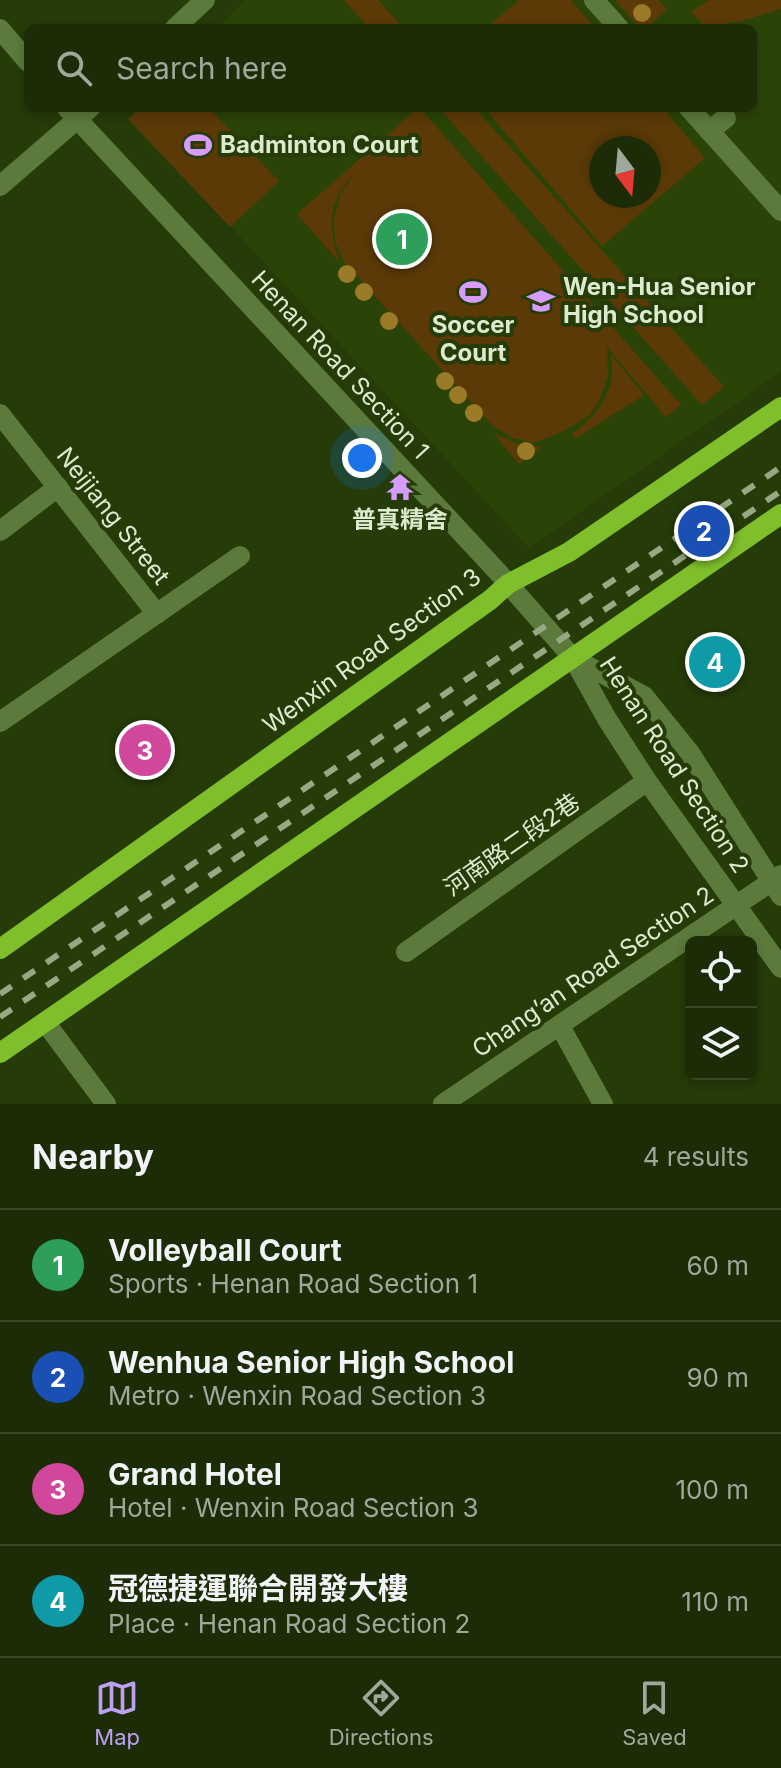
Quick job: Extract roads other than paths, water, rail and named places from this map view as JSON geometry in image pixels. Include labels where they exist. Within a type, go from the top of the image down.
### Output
[{"type":"main road","name":"Wenxin Road Section 3","points":[[0,949],[508,584],[569,552],[781,407]]},
{"type":"main road","points":[[0,1053],[781,514]]},
{"type":"street","points":[[179,24],[205,0]]},
{"type":"street","points":[[594,0],[615,24]]},
{"type":"street","points":[[0,29],[24,57]]},
{"type":"street","points":[[0,186],[78,112]]},
{"type":"street","name":"Henan Road Section 1","points":[[78,112],[573,658]]},
{"type":"street","points":[[692,112],[781,211]]},
{"type":"street","points":[[709,131],[726,118]]},
{"type":"street","name":"Neijiang Street","points":[[0,414],[157,614],[0,722]]},
{"type":"street","points":[[0,531],[58,487]]},
{"type":"street","points":[[157,614],[240,556]]},
{"type":"street","name":"Henan Road Section 2","points":[[573,658],[647,781],[781,968]]},
{"type":"street","name":"Henan Road Section 2","points":[[573,658],[644,696],[690,753],[778,884]]},
{"type":"street","name":"河南路二段2巷","points":[[406,952],[647,781]]},
{"type":"street","name":"Chang’an Road Section 2","points":[[443,1104],[737,906],[778,884]]},
{"type":"street","points":[[45,1022],[106,1104]]},
{"type":"street","points":[[560,1026],[603,1104]]},
{"type":"railway","points":[[0,994],[781,467]]},
{"type":"railway","points":[[0,1017],[781,491]]},
{"type":"place","name":"Badminton Court","points":[[198,145]]},
{"type":"place","name":"Volleyball Court","points":[[402,239]]},
{"type":"place","name":"Soccer Court","points":[[473,292]]},
{"type":"place","name":"Wen-Hua Senior High School","points":[[541,301]]},
{"type":"place","name":"普真精舍","points":[[400,487]]},
{"type":"place","name":"Wenhua Senior High School","points":[[704,531]]},
{"type":"place","name":"冠德捷運聯合開發大樓","points":[[715,662]]},
{"type":"place","name":"Grand Hotel","points":[[145,750]]}]
